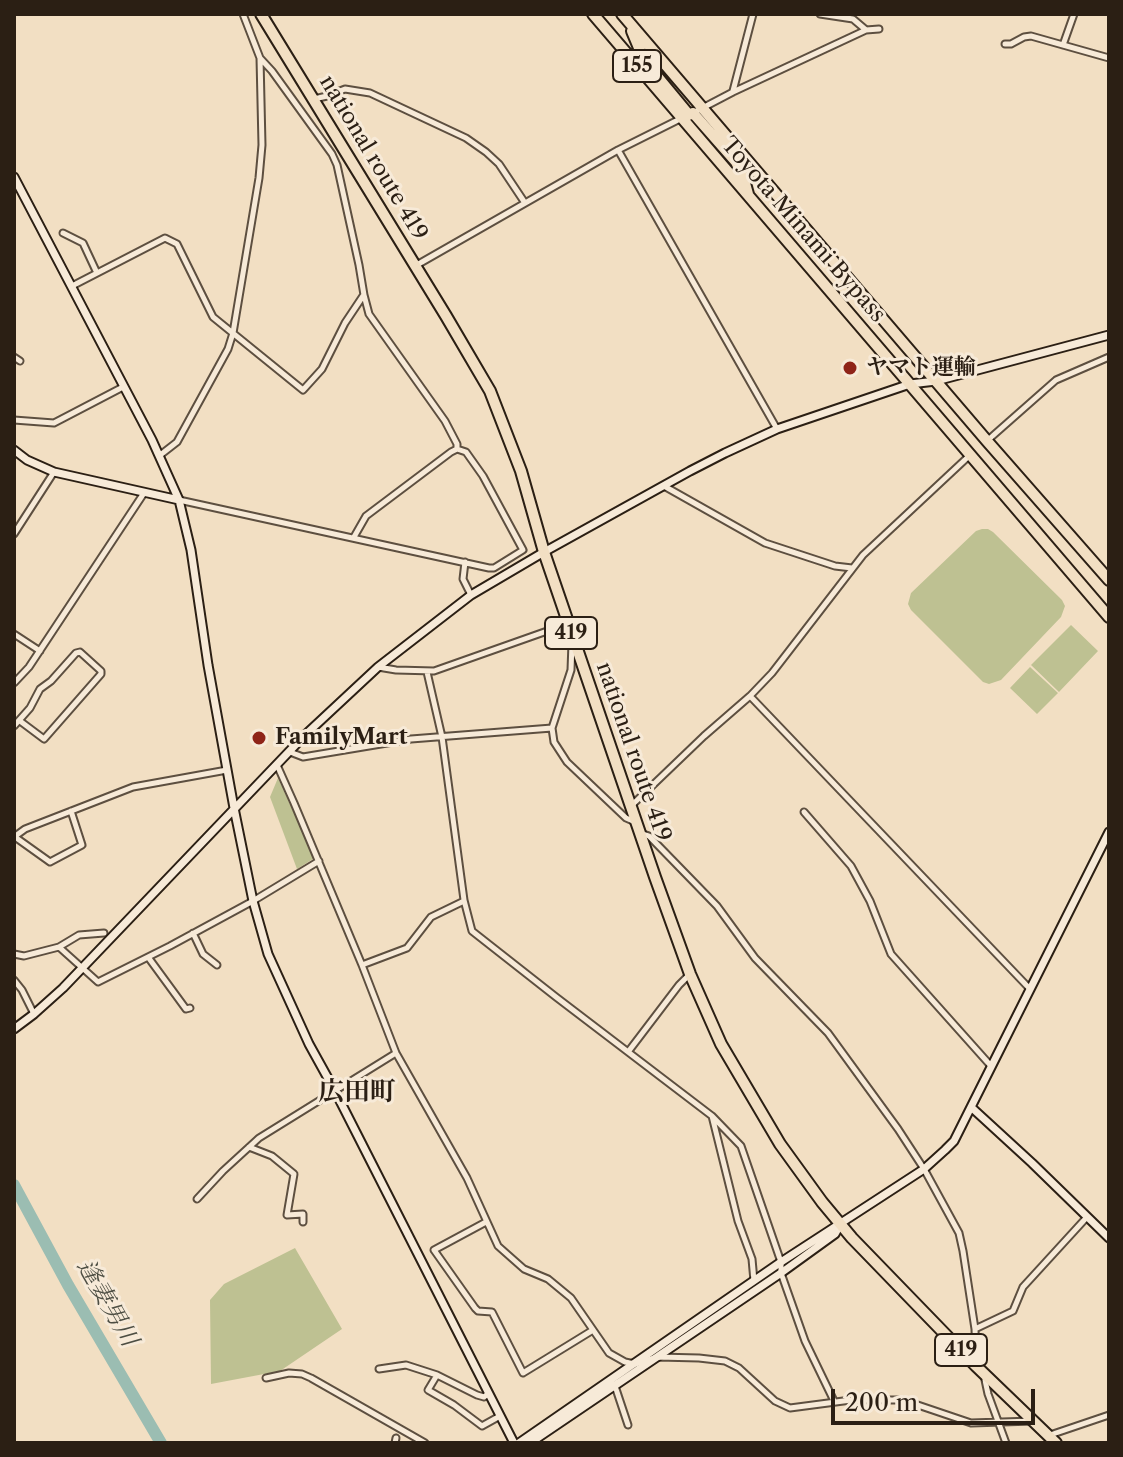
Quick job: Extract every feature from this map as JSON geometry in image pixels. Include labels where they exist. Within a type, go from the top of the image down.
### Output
[{"type":"highway","name":"national route 419","points":[[261,14],[490,391],[521,471],[544,552],[630,806],[690,974],[721,1044],[780,1144],[852,1238],[976,1366],[1053,1439]]},
{"type":"highway","name":"Toyota Minami Bypass","points":[[593,14],[692,113],[936,381],[1109,580]]},
{"type":"highway","name":"Toyota Minami Bypass","points":[[625,18],[750,200],[1109,617]]},
{"type":"street","points":[[243,14],[260,58],[281,83],[337,165],[369,314],[445,421],[457,449]]},
{"type":"street","points":[[733,92],[753,14]]},
{"type":"street","points":[[820,14],[853,19],[866,30]]},
{"type":"street","points":[[1063,45],[1074,14]]},
{"type":"street","points":[[415,266],[618,150],[866,30],[879,29]]},
{"type":"street","points":[[1005,44],[1031,36],[1109,58]]},
{"type":"street","points":[[159,456],[177,442],[228,349],[233,333],[261,156],[260,58]]},
{"type":"street","points":[[314,99],[345,89],[370,93],[466,138],[499,164],[525,203]]},
{"type":"street","points":[[618,150],[777,429]]},
{"type":"street","points":[[14,177],[179,500],[191,550],[234,808],[253,901],[268,954],[309,1044],[517,1443],[781,1262],[924,1169],[954,1141],[1109,832]]},
{"type":"street","points":[[63,233],[83,243],[97,273]]},
{"type":"street","points":[[72,286],[165,238],[177,244],[213,317],[303,390],[325,364],[345,323],[364,295]]},
{"type":"street","points":[[14,1029],[83,968],[234,808],[378,667],[471,595],[664,486],[777,429],[910,384],[936,381],[1109,335]]},
{"type":"street","points":[[987,441],[1056,380],[1109,357]]},
{"type":"street","points":[[14,420],[54,423],[123,387]]},
{"type":"street","points":[[354,537],[366,516],[457,449]]},
{"type":"street","points":[[15,454],[54,472],[494,568],[523,550],[483,476],[466,452],[457,449]]},
{"type":"street","points":[[630,806],[750,696],[772,673],[863,555],[971,455]]},
{"type":"street","points":[[14,534],[54,472]]},
{"type":"street","points":[[664,486],[765,543],[835,566],[853,568]]},
{"type":"street","points":[[14,683],[22,677],[40,651],[144,493]]},
{"type":"street","points":[[465,562],[463,579],[471,595]]},
{"type":"street","points":[[378,667],[427,672],[561,628],[568,623]]},
{"type":"street","points":[[14,634],[40,651]]},
{"type":"street","points":[[573,638],[571,670],[552,728],[554,742],[567,762],[649,836],[717,906],[755,958],[828,1033],[898,1129],[959,1233],[975,1329],[976,1366]]},
{"type":"street","points":[[14,726],[30,708],[40,689],[76,653],[80,652],[101,671],[44,739],[20,721]]},
{"type":"street","points":[[427,672],[442,737],[464,901],[472,931],[712,1116],[741,1146],[805,1341],[834,1402]]},
{"type":"street","points":[[750,696],[1030,989]]},
{"type":"street","points":[[290,752],[303,757],[411,739],[552,728]]},
{"type":"street","points":[[277,765],[396,1053],[467,1178],[498,1246],[524,1269],[548,1279],[571,1298],[609,1353],[635,1364],[658,1357],[725,1361],[739,1368],[775,1401],[790,1408],[876,1399],[903,1400],[971,1423],[1034,1421]]},
{"type":"street","points":[[71,811],[82,845],[50,862],[14,837],[25,829],[71,811],[133,787],[227,770]]},
{"type":"street","points":[[804,812],[851,866],[870,901],[891,954],[992,1067]]},
{"type":"street","points":[[59,947],[98,982],[253,901],[319,861]]},
{"type":"street","points":[[362,965],[407,948],[431,917],[464,901]]},
{"type":"street","points":[[14,954],[24,956],[59,947],[79,935],[104,933]]},
{"type":"street","points":[[193,933],[203,954],[217,965]]},
{"type":"street","points":[[148,957],[186,1009],[190,1008]]},
{"type":"street","points":[[628,1052],[690,974]]},
{"type":"street","points":[[14,980],[34,1014]]},
{"type":"street","points":[[197,1199],[259,1138],[396,1053]]},
{"type":"street","points":[[971,1107],[1109,1238]]},
{"type":"street","points":[[712,1116],[738,1221],[752,1259],[754,1281]]},
{"type":"street","points":[[249,1147],[272,1156],[294,1174],[287,1215],[303,1214],[303,1222]]},
{"type":"street","points":[[975,1329],[1013,1311],[1023,1287],[1087,1217]]},
{"type":"street","points":[[486,1222],[434,1250],[478,1311],[492,1312],[523,1373],[593,1330]]},
{"type":"street","points":[[530,1443],[781,1273],[835,1234],[841,1223]]},
{"type":"street","points":[[379,1369],[406,1365],[437,1375],[477,1395],[484,1397],[489,1393]]},
{"type":"street","points":[[266,1378],[289,1373],[302,1374],[425,1443]]},
{"type":"street","points":[[437,1375],[428,1390],[482,1426],[500,1415]]},
{"type":"street","points":[[986,1376],[988,1394],[1006,1443]]},
{"type":"street","points":[[615,1386],[628,1425]]},
{"type":"street","points":[[1053,1439],[1109,1415]]},
{"type":"green space","points":[[976,531],[993,532],[1065,606],[1061,617],[1001,680],[989,684],[983,682],[908,604],[911,593]]},
{"type":"green space","points":[[1071,625],[1098,651],[1059,692],[1031,665]]},
{"type":"green space","points":[[1030,667],[1058,693],[1037,714],[1010,688]]},
{"type":"green space","points":[[278,778],[314,857],[297,869],[270,797]]},
{"type":"green space","points":[[295,1248],[342,1329],[280,1371],[211,1384],[210,1300],[224,1284]]},
{"type":"waterway","name":"逢妻男川","points":[[14,1185],[68,1285],[161,1443]]},
{"type":"place","name":"ヤマト運輸","points":[[850,368]]},
{"type":"place","name":"FamilyMart","points":[[259,738]]},
{"type":"district","name":"広田町","points":[[357,1092]]}]
